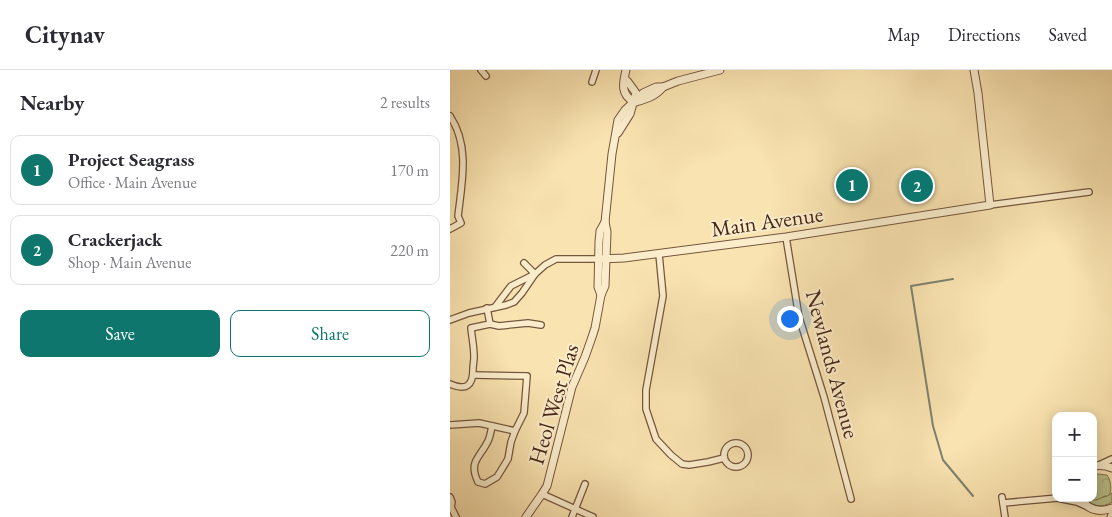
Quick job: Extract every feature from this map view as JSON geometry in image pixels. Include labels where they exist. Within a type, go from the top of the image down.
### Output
[{"type":"street","points":[[481,70],[486,76]]},
{"type":"street","points":[[592,82],[596,70]]},
{"type":"street","points":[[626,70],[625,79],[636,94],[634,102],[647,99],[663,87],[678,81],[720,70]]},
{"type":"street","points":[[974,70],[990,205]]},
{"type":"street","name":"Heol West Plas","points":[[526,517],[547,486],[572,387],[595,328],[600,295],[598,287],[603,259],[600,231],[605,222],[612,154],[618,120],[634,102]]},
{"type":"street","points":[[450,116],[459,135],[464,169],[458,216],[461,223],[450,229]]},
{"type":"street","name":"Main Avenue","points":[[603,259],[659,254],[786,237],[990,205],[1088,192]]},
{"type":"street","name":"Newlands Avenue","points":[[786,237],[799,317],[824,398],[851,499]]},
{"type":"street","points":[[659,254],[664,296],[646,390],[646,409],[656,439],[682,464],[690,465],[724,458]]},
{"type":"street","points":[[451,318],[514,302],[535,274],[545,264],[556,259],[603,259]]},
{"type":"street","points":[[524,263],[535,274]]},
{"type":"street","points":[[495,307],[511,286],[535,274]]},
{"type":"street","points":[[487,308],[490,324]]},
{"type":"street","points":[[450,384],[458,388],[464,387],[474,375],[472,368],[474,354],[471,328],[490,324],[499,326],[528,323],[541,325]]},
{"type":"street","points":[[474,375],[527,376],[524,413],[511,442],[508,459],[497,477],[484,484],[478,482],[473,473],[476,460],[488,442],[492,426]]},
{"type":"street","points":[[450,425],[479,422],[515,431]]},
{"type":"street","points":[[734,443],[742,445],[747,451],[748,458],[746,462],[739,467],[727,464],[724,458],[724,450],[727,446],[734,443]]},
{"type":"street","points":[[1097,465],[1112,459]]},
{"type":"street","points":[[1097,465],[1112,468]]},
{"type":"street","points":[[572,517],[585,484]]},
{"type":"street","points":[[542,494],[592,517]]},
{"type":"street","points":[[450,497],[451,507],[456,517]]},
{"type":"street","points":[[1005,517],[1003,500],[1052,498]]},
{"type":"street","points":[[1076,502],[1099,511],[1106,511],[1112,508]]},
{"type":"street","points":[[1084,502],[1096,517]]},
{"type":"green space","points":[[1097,474],[1107,475],[1110,482],[1111,491],[1108,496],[1097,500]]},
{"type":"green space","points":[[1112,493],[1112,502],[1098,506],[1090,502],[1097,502],[1097,498]]},
{"type":"waterway","points":[[953,279],[911,286],[933,426],[943,460],[973,496]]},
{"type":"place","name":"Project Seagrass","points":[[852,185]]},
{"type":"place","name":"Crackerjack","points":[[917,186]]}]
